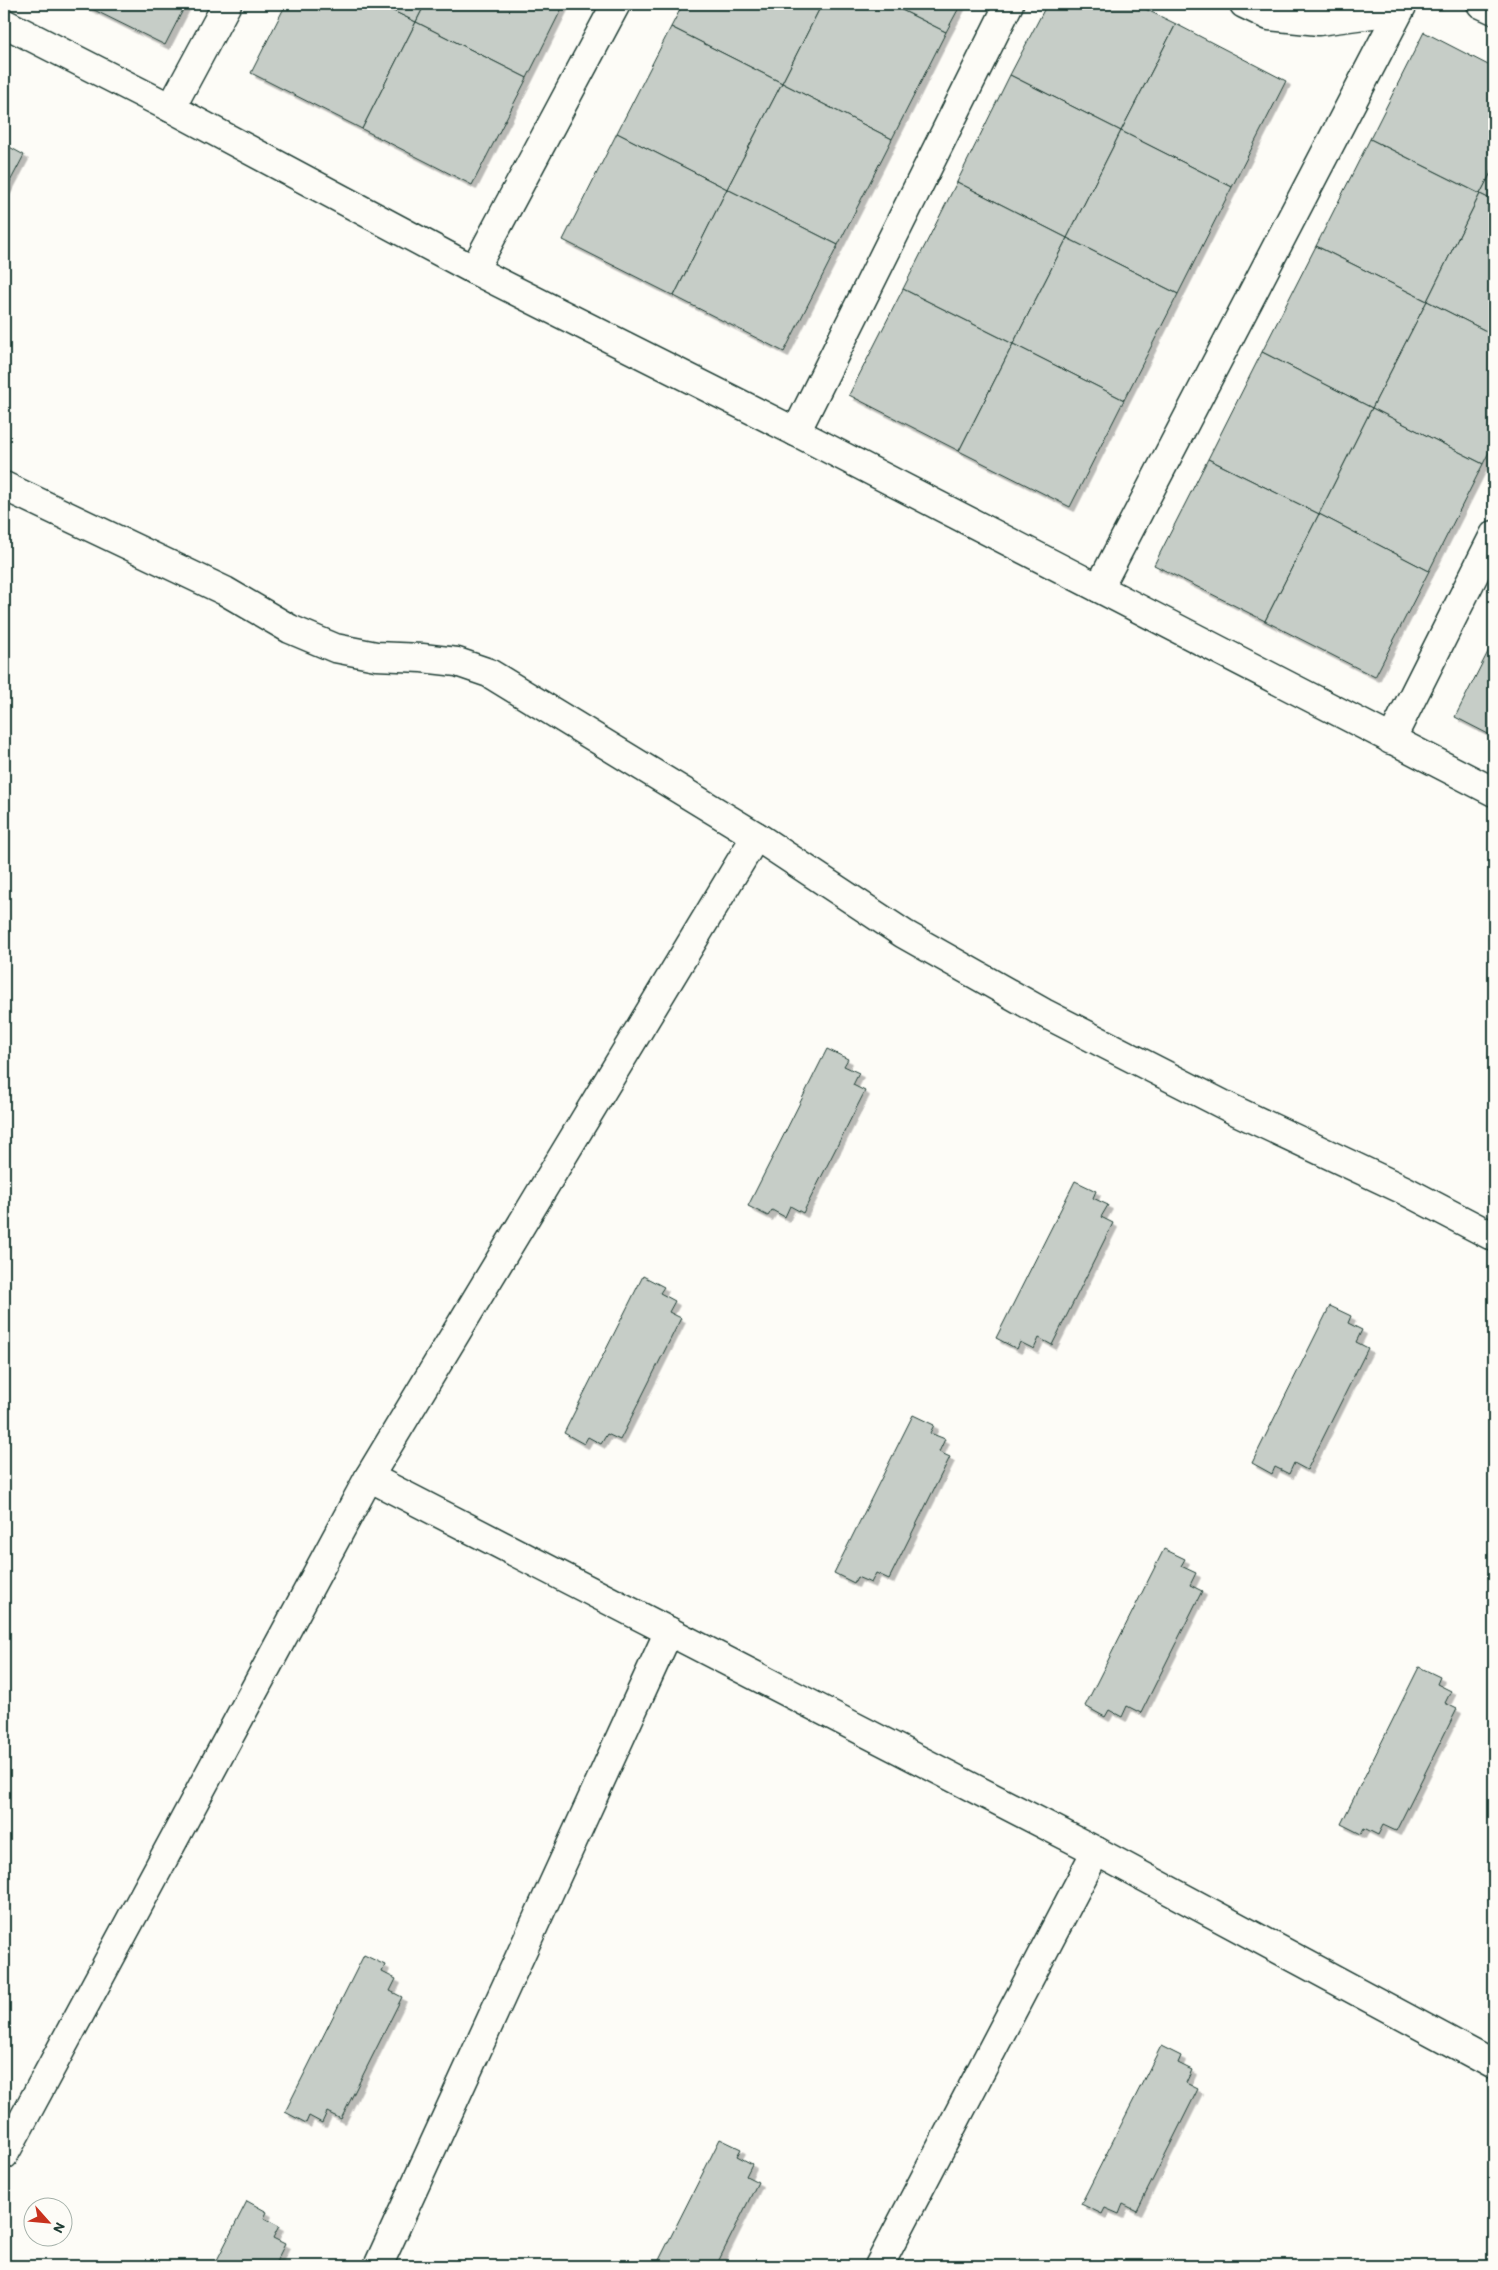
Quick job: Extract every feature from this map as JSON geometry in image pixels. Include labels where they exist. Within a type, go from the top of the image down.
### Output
[{"type":"street","points":[[171,108],[227,4]]},
{"type":"street","points":[[474,270],[616,4]]},
{"type":"street","points":[[796,432],[1009,4]]},
{"type":"street","points":[[1244,4],[1269,16],[1319,21],[1372,14],[1395,4]]},
{"type":"street","points":[[1099,588],[1403,4]]},
{"type":"street","points":[[1481,4],[1494,10]]},
{"type":"street","points":[[4,23],[171,108],[474,270],[796,432],[1494,792]]},
{"type":"street","points":[[4,486],[225,591],[290,629],[335,648],[376,656],[457,662],[489,673],[756,836],[904,934],[1044,1013],[1232,1109],[1404,1190],[1494,1238]]},
{"type":"street","points":[[1391,740],[1494,535]]},
{"type":"street","points":[[4,2155],[14,2113],[369,1477],[756,836]]},
{"type":"street","points":[[369,1477],[1096,1851],[1494,2065]]},
{"type":"street","points":[[378,2266],[670,1631]]},
{"type":"street","points":[[879,2266],[1096,1851]]},
{"type":"building","points":[[82,4],[186,4],[165,45]]},
{"type":"building","points":[[286,4],[379,4],[416,22],[362,129],[251,73]]},
{"type":"building","points":[[379,4],[425,4],[416,22]]},
{"type":"building","points":[[425,4],[564,4],[527,78],[416,22]]},
{"type":"building","points":[[683,4],[822,4],[782,83],[671,27]]},
{"type":"building","points":[[822,4],[890,4],[946,32],[892,139],[782,83]]},
{"type":"building","points":[[890,4],[961,4],[946,32]]},
{"type":"building","points":[[1047,4],[1135,4],[1176,24],[1121,131],[1010,75]]},
{"type":"building","points":[[416,22],[527,78],[472,185],[362,129]]},
{"type":"building","points":[[1176,24],[1286,81],[1232,187],[1121,131]]},
{"type":"building","points":[[671,27],[782,83],[727,189],[617,133]]},
{"type":"building","points":[[1424,32],[1494,68],[1494,167],[1480,194],[1370,139]]},
{"type":"building","points":[[1010,75],[1121,131],[1067,238],[957,182]]},
{"type":"building","points":[[782,83],[892,139],[838,245],[727,189]]},
{"type":"building","points":[[1121,131],[1232,187],[1178,294],[1067,238]]},
{"type":"building","points":[[617,133],[727,189],[674,296],[563,240]]},
{"type":"building","points":[[1370,139],[1480,194],[1427,301],[1316,246]]},
{"type":"building","points":[[4,144],[24,155],[4,193]]},
{"type":"building","points":[[1494,167],[1494,201],[1480,194]]},
{"type":"building","points":[[957,182],[1067,238],[1013,344],[903,289]]},
{"type":"building","points":[[727,189],[838,245],[784,352],[674,296]]},
{"type":"building","points":[[1480,194],[1494,201],[1494,335],[1427,301]]},
{"type":"building","points":[[1067,238],[1178,294],[1124,400],[1013,344]]},
{"type":"building","points":[[1316,246],[1427,301],[1372,408],[1262,352]]},
{"type":"building","points":[[903,289],[1013,344],[959,451],[849,395]]},
{"type":"building","points":[[1427,301],[1494,335],[1494,442],[1483,464],[1372,408]]},
{"type":"building","points":[[1013,344],[1124,400],[1070,507],[959,451]]},
{"type":"building","points":[[1262,352],[1372,408],[1319,514],[1208,459]]},
{"type":"building","points":[[1372,408],[1483,464],[1429,571],[1319,514]]},
{"type":"building","points":[[1208,459],[1319,514],[1265,621],[1154,565]]},
{"type":"building","points":[[1319,514],[1429,571],[1375,677],[1265,621]]},
{"type":"building","points":[[1494,640],[1494,737],[1455,717]]},
{"type":"building","points":[[827,1049],[848,1059],[844,1066],[859,1073],[853,1085],[865,1091],[803,1213],[790,1206],[785,1217],[772,1210],[768,1216],[748,1206]]},
{"type":"building","points":[[1075,1181],[1096,1191],[1093,1198],[1108,1205],[1101,1217],[1113,1223],[1052,1345],[1039,1338],[1034,1349],[1020,1342],[1017,1349],[996,1338]]},
{"type":"building","points":[[643,1276],[664,1287],[660,1293],[675,1301],[669,1312],[681,1318],[620,1440],[607,1434],[601,1444],[588,1437],[584,1444],[564,1433]]},
{"type":"building","points":[[1330,1306],[1351,1316],[1348,1323],[1362,1330],[1356,1342],[1368,1348],[1307,1470],[1294,1463],[1289,1474],[1275,1467],[1272,1474],[1252,1463]]},
{"type":"building","points":[[913,1415],[934,1425],[930,1433],[945,1439],[939,1452],[950,1457],[889,1579],[876,1573],[871,1583],[857,1577],[854,1583],[834,1573]]},
{"type":"building","points":[[1164,1549],[1185,1559],[1181,1566],[1196,1573],[1190,1585],[1202,1591],[1141,1713],[1127,1706],[1122,1717],[1109,1710],[1105,1717],[1085,1706]]},
{"type":"building","points":[[1419,1667],[1440,1677],[1437,1684],[1451,1691],[1445,1703],[1457,1709],[1396,1831],[1383,1825],[1378,1835],[1364,1828],[1361,1834],[1341,1824]]},
{"type":"building","points":[[364,1955],[385,1965],[382,1972],[396,1979],[390,1991],[402,1997],[341,2119],[327,2112],[322,2123],[309,2116],[306,2123],[285,2112]]},
{"type":"building","points":[[1161,2046],[1181,2056],[1178,2063],[1192,2070],[1186,2083],[1198,2089],[1137,2211],[1123,2204],[1119,2214],[1105,2208],[1102,2214],[1081,2204]]},
{"type":"building","points":[[720,2139],[741,2149],[737,2156],[752,2164],[746,2176],[758,2182],[716,2266],[656,2266]]},
{"type":"building","points":[[247,2201],[267,2212],[264,2218],[279,2226],[273,2238],[285,2244],[274,2266],[214,2266]]},
{"type":"building","points":[[1494,2253],[1494,2266],[1487,2266]]}]
